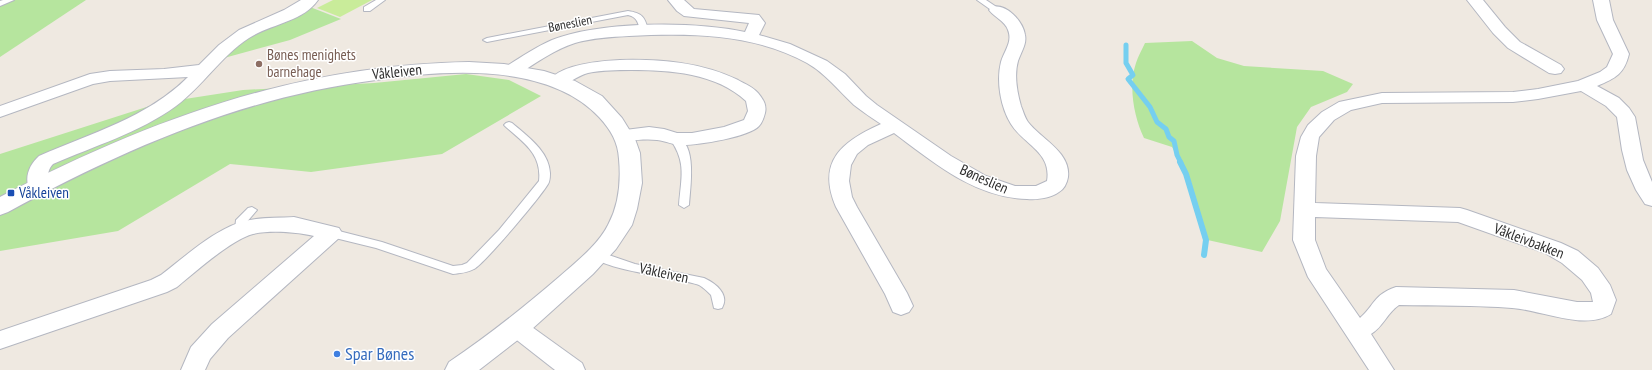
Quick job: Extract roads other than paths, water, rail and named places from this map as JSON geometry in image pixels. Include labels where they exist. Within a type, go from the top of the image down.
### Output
[{"type":"street","points":[[38,187],[36,176],[40,165],[46,160],[123,128],[168,103],[192,83],[202,70],[234,40],[246,32],[295,10],[310,0]]},
{"type":"street","points":[[676,0],[685,11],[690,13],[753,18],[757,23],[750,37]]},
{"type":"street","points":[[1475,0],[1499,30],[1514,45],[1555,69]]},
{"type":"street","points":[[1382,370],[1355,332],[1316,271],[1304,240],[1306,156],[1310,137],[1314,130],[1328,116],[1345,106],[1382,98],[1513,97],[1538,94],[1583,85],[1606,76],[1613,71],[1621,58],[1621,54],[1605,20],[1601,0]]},
{"type":"street","name":"Bøneslien","points":[[513,70],[549,47],[570,39],[612,32],[644,30],[711,32],[750,37],[780,45],[818,62],[842,82],[863,103],[944,160],[970,175],[999,188],[1017,193],[1028,193],[1048,189],[1055,185],[1058,180],[1058,173],[1054,160],[1048,152],[1025,131],[1016,118],[1008,75],[1009,66],[1017,44],[1017,31],[1009,19],[997,10]]},
{"type":"street","points":[[558,81],[573,72],[597,66],[674,66],[694,69],[726,80],[742,89],[756,102],[755,118],[748,126],[737,131],[708,136],[675,139],[657,134],[638,132],[624,135]]},
{"type":"street","name":"Våkleiven","points":[[0,207],[98,157],[147,136],[219,110],[298,88],[342,79],[409,70],[484,68],[513,70],[558,81],[576,89],[594,100],[610,115],[624,135],[629,149],[632,170],[630,188],[620,224],[597,255],[516,328],[459,370]]},
{"type":"street","points":[[0,112],[90,79],[110,76],[164,74],[202,70]]},
{"type":"street","points":[[1583,85],[1608,99],[1622,111],[1626,117],[1633,162],[1639,178],[1652,199]]},
{"type":"street","points":[[895,125],[873,135],[853,148],[846,155],[841,167],[840,184],[842,196],[849,213],[896,293],[901,306]]},
{"type":"street","name":"Våkleivbakken","points":[[1304,210],[1460,215],[1534,241],[1570,257],[1590,274],[1602,291],[1605,300],[1603,308],[1598,311],[1589,312],[1514,299],[1396,296],[1381,306],[1374,319],[1355,332]]},
{"type":"street","points":[[0,340],[164,283],[240,230],[250,227],[294,224],[331,233]]},
{"type":"street","points":[[193,370],[200,354],[220,331],[331,233]]},
{"type":"street","points":[[516,328],[573,370]]},
{"type":"lane","points":[[0,4],[10,0]]},
{"type":"lane","points":[[367,9],[381,0]]},
{"type":"lane","name":"Bøneslien","points":[[982,0],[997,10]]},
{"type":"lane","name":"Bøneslien","points":[[487,40],[628,13],[634,14],[642,20],[644,30]]},
{"type":"lane","points":[[331,233],[378,245],[453,270],[471,266],[503,233],[544,182],[546,172],[540,156],[535,148],[509,125]]},
{"type":"lane","points":[[675,139],[681,144],[686,157],[684,205]]},
{"type":"lane","points":[[240,230],[240,223],[252,210]]},
{"type":"lane","name":"Våkleiven","points":[[597,255],[634,267],[700,281],[708,285],[717,294],[718,305]]},
{"type":"waterway","points":[[1126,45],[1126,63],[1133,75],[1128,79],[1150,107],[1157,122],[1166,129],[1169,137],[1174,141],[1177,155],[1181,163]]},
{"type":"waterway","points":[[1180,162],[1186,174],[1206,240],[1204,255]]},
{"type":"place","name":"Bønes menighets barnehage","points":[[259,64]]},
{"type":"place","name":"Våkleiven","points":[[11,193]]},
{"type":"place","name":"Spar Bønes","points":[[337,354]]}]
